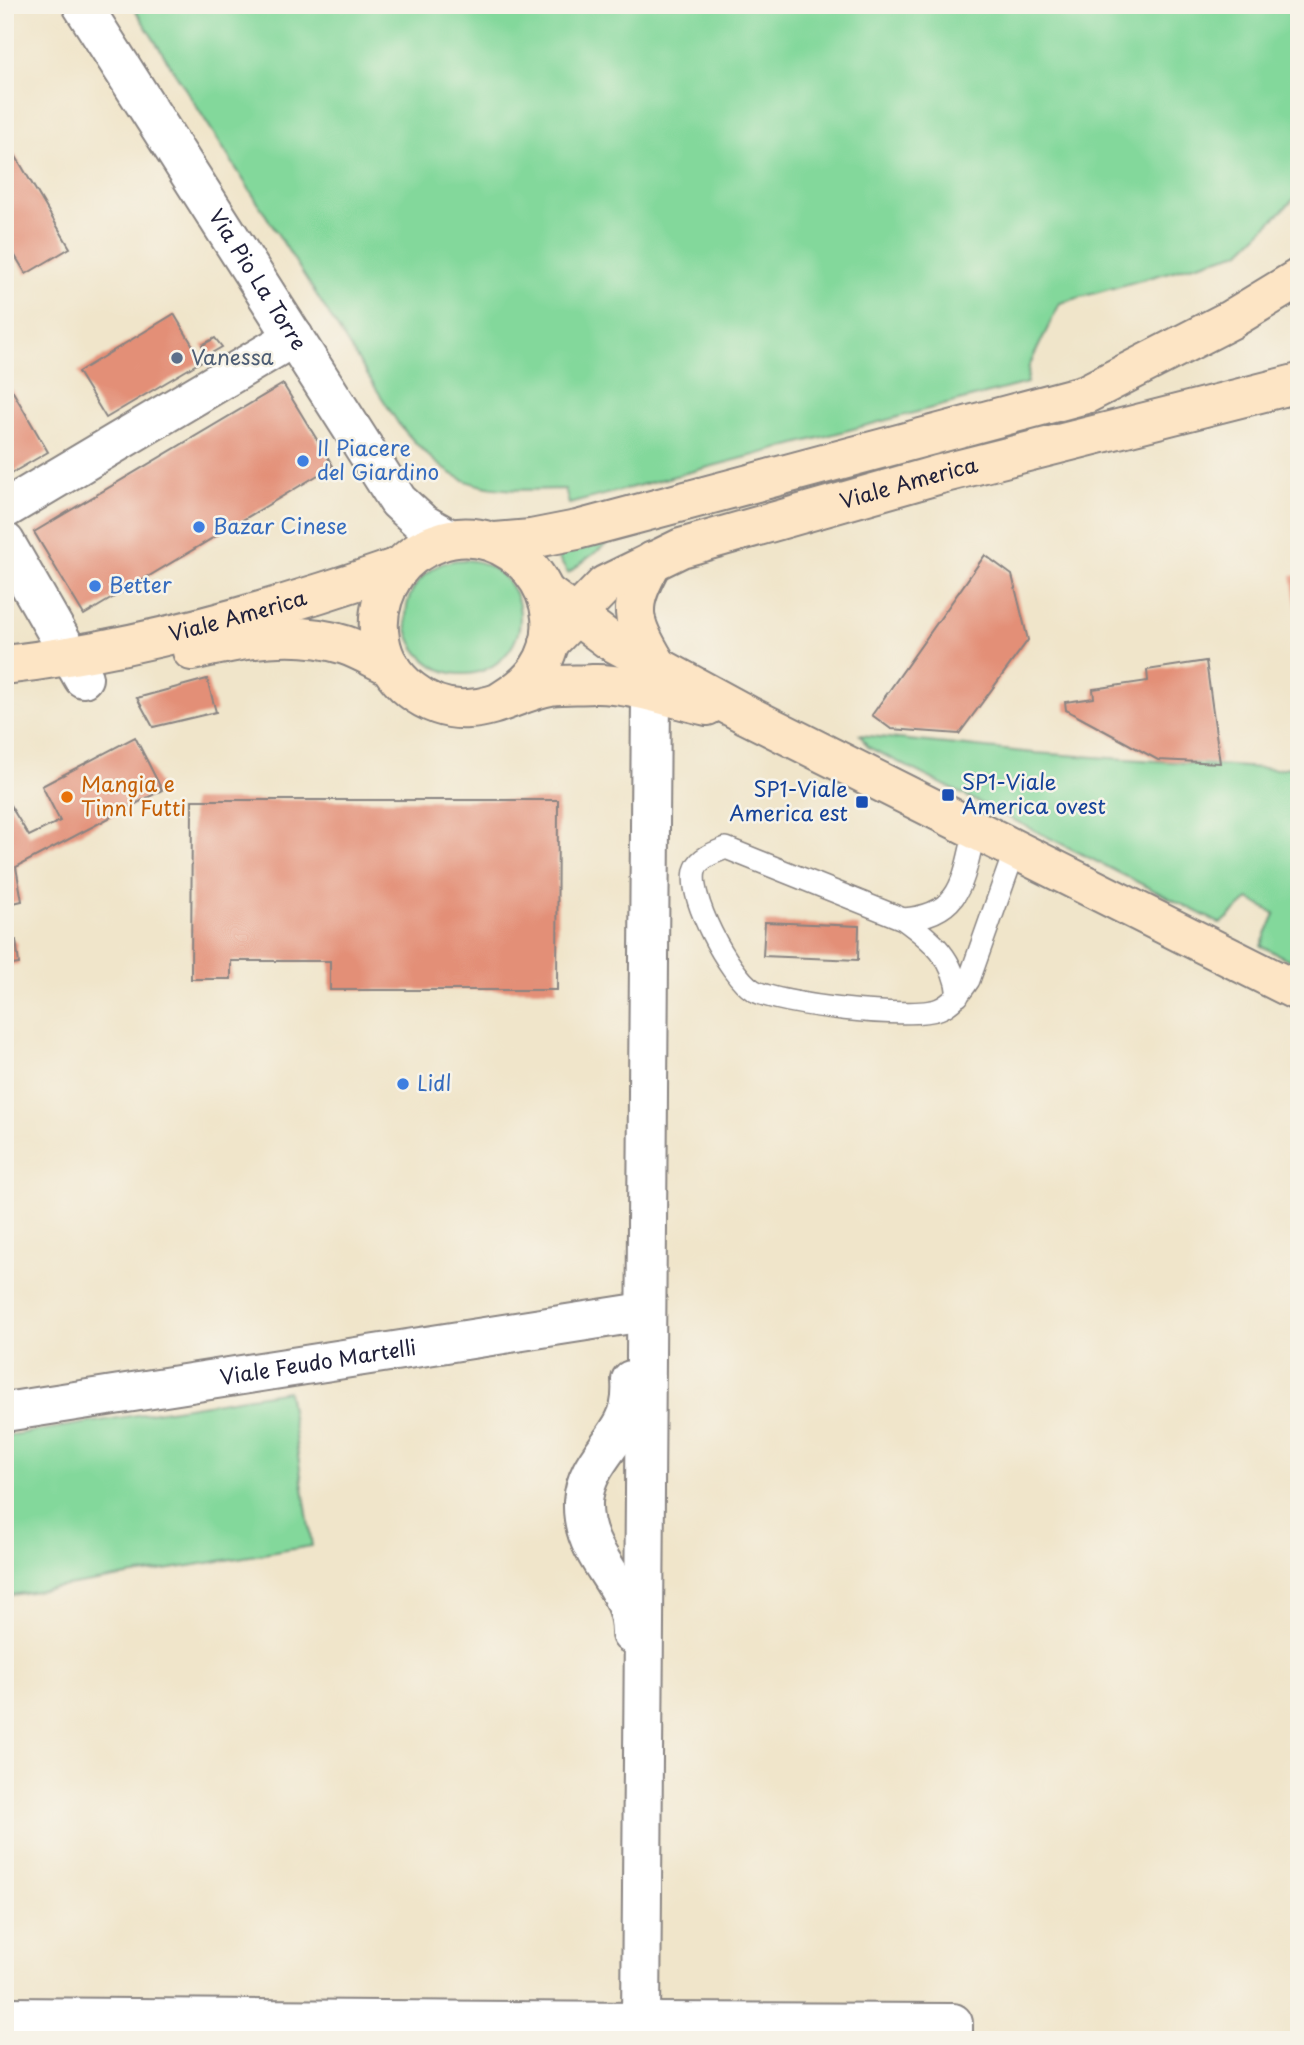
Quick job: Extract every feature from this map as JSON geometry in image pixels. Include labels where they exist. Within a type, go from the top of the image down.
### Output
[{"type":"main road","name":"Viale America","points":[[495,542],[531,539],[577,530],[1086,394],[1230,320],[1299,278]]},
{"type":"main road","name":"Viale America","points":[[556,617],[606,585],[681,548],[937,475],[1299,383]]},
{"type":"main road","points":[[645,682],[610,640],[556,617],[535,572],[517,554],[495,542],[472,537],[449,538],[423,548],[401,566],[386,589],[379,614],[380,641],[390,666],[410,690],[437,705],[467,710],[549,686],[645,682],[747,715],[1299,992]]},
{"type":"main road","points":[[645,682],[633,607],[639,586],[653,561]]},
{"type":"main road","name":"Viale America","points":[[5,689],[77,668],[187,629],[401,566]]},
{"type":"main road","points":[[498,703],[521,689],[539,668],[556,617]]},
{"type":"main road","name":"Viale America","points":[[5,665],[77,668],[271,637],[309,636],[346,645],[390,666]]},
{"type":"street","name":"Via Pio La Torre","points":[[82,5],[398,501],[422,523],[449,538]]},
{"type":"street","points":[[5,509],[294,337]]},
{"type":"street","points":[[5,541],[77,668]]},
{"type":"street","points":[[633,2022],[631,1625],[625,1600],[598,1562],[584,1530],[583,1499],[592,1470],[625,1421],[632,1396],[631,1314],[645,682]]},
{"type":"street","points":[[633,2022],[645,682]]},
{"type":"street","name":"Viale Feudo Martelli","points":[[5,1412],[631,1314]]},
{"type":"street","points":[[5,2017],[953,2023],[953,2040]]},
{"type":"lane","points":[[903,919],[929,917],[949,902],[961,885],[975,830]]},
{"type":"lane","points":[[958,996],[957,978],[944,953],[903,919],[726,848],[709,854],[696,867],[694,887],[720,951],[734,972],[754,991],[854,1010],[918,1014],[940,1009],[958,996],[969,980],[1015,850]]},
{"type":"green space","points":[[132,5],[1299,5],[1299,194],[1240,252],[1060,303],[1029,366],[1027,383],[569,504],[565,489],[511,490],[471,483],[453,475],[418,445],[398,423]]},
{"type":"green space","points":[[616,537],[568,573],[555,553]]},
{"type":"green space","points":[[463,560],[485,565],[503,577],[515,595],[520,617],[515,639],[503,657],[485,669],[463,674],[441,669],[423,657],[411,639],[406,617],[411,595],[423,577],[441,565]]},
{"type":"green space","points":[[860,735],[1034,753],[1276,769],[1299,766],[1299,965],[1261,946],[1275,914],[1249,899],[1221,924],[868,747]]},
{"type":"green space","points":[[288,1391],[312,1546],[5,1596],[5,1436]]},
{"type":"building","points":[[5,138],[70,248],[26,274],[5,239]]},
{"type":"building","points":[[174,314],[202,361],[106,418],[78,372]]},
{"type":"building","points":[[215,338],[222,347],[208,355],[202,345]]},
{"type":"building","points":[[5,378],[48,452],[5,477]]},
{"type":"building","points":[[283,384],[333,466],[84,615],[34,532]]},
{"type":"building","points":[[985,555],[1012,575],[1028,640],[959,734],[891,729],[872,715]]},
{"type":"building","points":[[1299,575],[1299,613],[1297,614],[1291,576]]},
{"type":"building","points":[[1206,661],[1220,763],[1158,760],[1066,710],[1065,702],[1094,698],[1093,689],[1148,681],[1147,670]]},
{"type":"building","points":[[207,679],[216,712],[153,727],[137,698]]},
{"type":"building","points":[[135,737],[162,790],[16,867],[22,901],[5,905],[5,807],[10,805],[29,836],[60,821],[42,786]]},
{"type":"building","points":[[192,800],[558,800],[557,990],[330,990],[330,961],[231,961],[231,979],[191,979]]},
{"type":"building","points":[[765,922],[859,926],[858,960],[763,956]]},
{"type":"building","points":[[16,940],[19,964],[5,966],[5,941]]},
{"type":"place","name":"Vanessa","points":[[177,358]]},
{"type":"place","name":"Il Piacere del Giardino","points":[[303,461]]},
{"type":"place","name":"Bazar Cinese","points":[[199,527]]},
{"type":"place","name":"Better","points":[[95,586]]},
{"type":"place","name":"SP1-Viale America ovest","points":[[948,795]]},
{"type":"place","name":"Mangia e Tinni Futti","points":[[67,797]]},
{"type":"place","name":"SP1-Viale America est","points":[[862,802]]},
{"type":"place","name":"Lidl","points":[[403,1084]]}]
